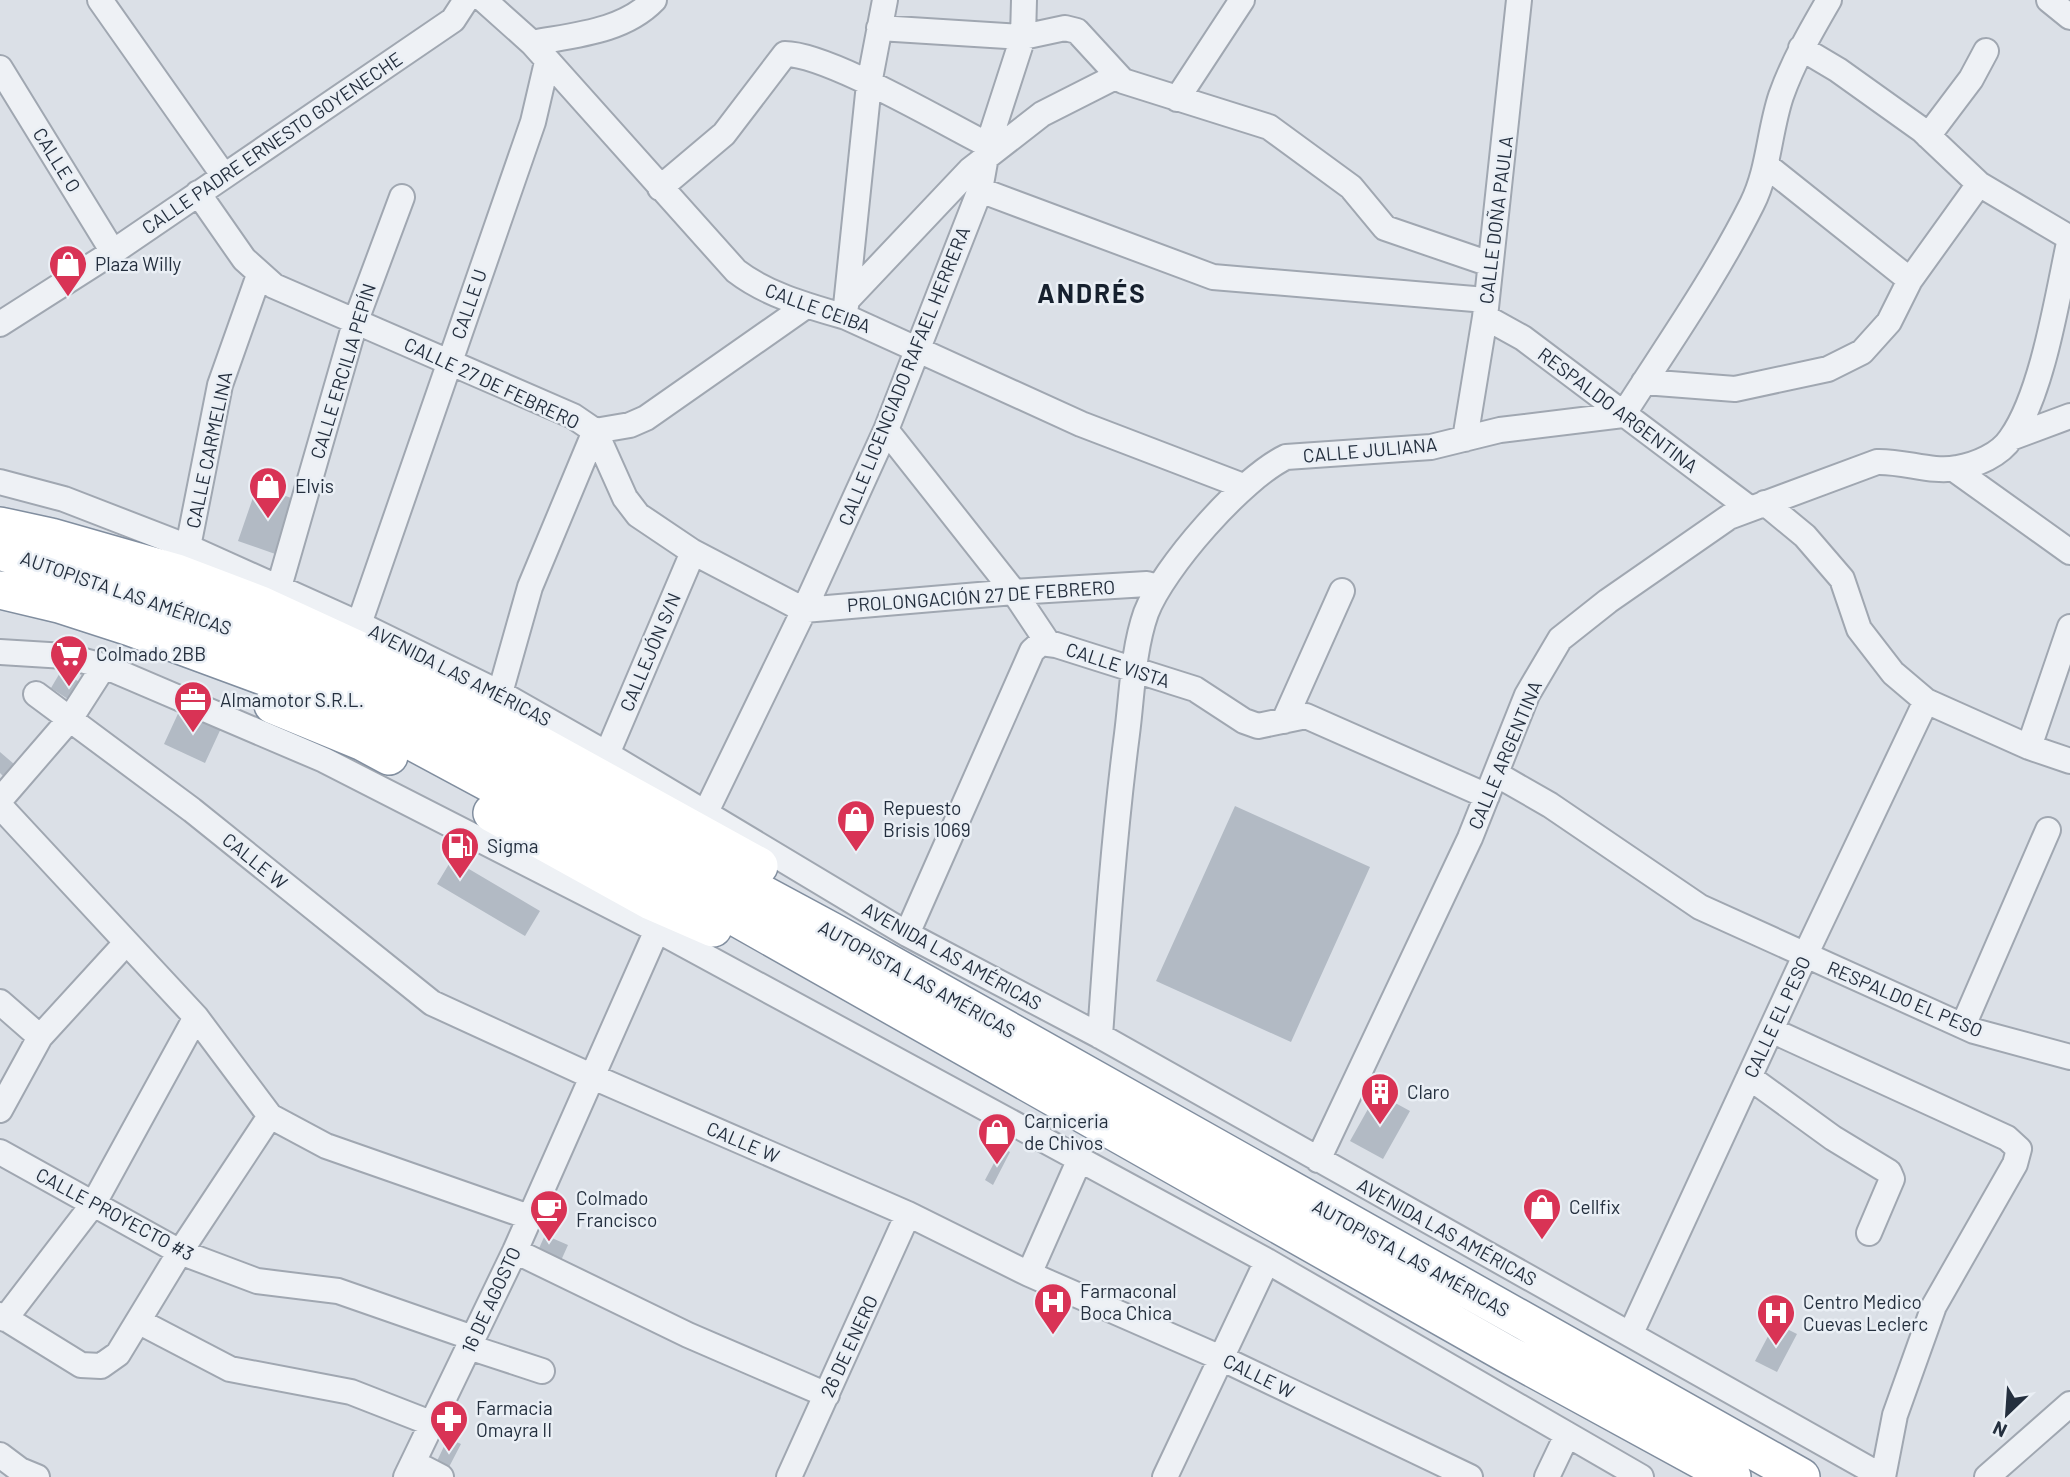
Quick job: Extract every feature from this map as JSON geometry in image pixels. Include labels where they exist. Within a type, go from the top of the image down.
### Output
[{"type":"highway","points":[[0,526],[51,537],[177,573],[261,605],[413,675],[744,856],[863,932],[966,1006]]},
{"type":"highway","name":"AUTOPISTA LAS AMÉRICAS","points":[[0,551],[212,620],[527,767],[679,867],[807,957],[1507,1354],[1732,1477]]},
{"type":"highway","name":"AUTOPISTA LAS AMÉRICAS","points":[[0,590],[59,604],[130,627],[350,708],[966,1006],[1801,1477]]},
{"type":"highway","points":[[0,613],[146,653],[363,742],[652,901],[738,939],[807,957]]},
{"type":"street","points":[[100,0],[224,176]]},
{"type":"street","name":"CALLE PADRE ERNESTO GOYENECHE","points":[[0,324],[113,252],[453,20],[466,0]]},
{"type":"street","name":"CALLE CEIBA","points":[[484,0],[539,53],[736,271],[751,283],[806,306],[846,308],[918,348],[1081,424],[1243,486]]},
{"type":"street","points":[[539,53],[635,18],[654,0]]},
{"type":"street","points":[[846,308],[869,84],[885,0]]},
{"type":"street","name":"CALLE LICENCIADO RAFAEL HERRERA","points":[[705,814],[804,610],[886,430],[980,190],[986,152],[1023,37],[1024,0]]},
{"type":"street","points":[[1177,99],[1242,0]]},
{"type":"street","name":"CALLE DOÑA PAULA","points":[[1465,439],[1485,309],[1519,0]]},
{"type":"street","points":[[1623,415],[1694,307],[1752,203],[1767,166],[1781,96],[1801,48],[1829,0]]},
{"type":"street","points":[[2049,0],[2070,17]]},
{"type":"street","points":[[879,28],[1023,37],[1065,28],[1077,30],[1123,81],[1269,127],[1351,187],[1385,228],[1490,264]]},
{"type":"street","points":[[1801,48],[1838,70],[1928,136],[1979,184],[2070,238],[2044,356],[2011,438],[1999,451],[1976,463],[1954,469]]},
{"type":"street","points":[[1928,136],[1971,79],[1986,51]]},
{"type":"street","name":"CALLE U","points":[[359,624],[533,122],[539,53]]},
{"type":"street","points":[[660,188],[724,134],[785,54],[795,54],[828,65],[869,84],[986,152]]},
{"type":"street","name":"CALLE O","points":[[0,68],[113,252]]},
{"type":"street","points":[[846,308],[955,183],[986,152],[1042,114],[1117,76]]},
{"type":"street","points":[[1767,166],[1910,280]]},
{"type":"street","points":[[1644,382],[1735,389],[1828,369],[1862,352],[1889,322],[1910,280],[1979,184]]},
{"type":"street","points":[[980,190],[1213,277],[1485,309]]},
{"type":"street","name":"CALLE 27 DE FEBRERO","points":[[198,193],[244,259],[274,286],[573,416],[594,432],[625,498],[638,515],[693,552],[804,610]]},
{"type":"street","name":"CALLE ERCILIA PEPÍN","points":[[278,587],[355,323],[402,197]]},
{"type":"street","name":"CALLE CARMELINA","points":[[188,547],[220,385],[259,275]]},
{"type":"street","points":[[500,693],[530,587],[594,432],[630,425],[646,418],[806,306]]},
{"type":"street","name":"RESPALDO ARGENTINA","points":[[1485,309],[1623,415],[1805,536],[1842,579],[1859,629],[1894,673],[1927,701],[2029,747],[2070,761]]},
{"type":"street","name":"CALLE JULIANA","points":[[1100,1036],[1114,838],[1134,670],[1145,616],[1158,587],[1243,486],[1271,464],[1286,457],[1431,447],[1500,430],[1623,415]]},
{"type":"street","points":[[2011,438],[2070,416]]},
{"type":"street","points":[[886,430],[1014,592],[1048,643]]},
{"type":"street","name":"CALLE ARGENTINA","points":[[1318,1160],[1491,785],[1527,695],[1560,639],[1705,531],[1757,505],[1877,463],[1899,461],[1954,469]]},
{"type":"street","points":[[1954,469],[2070,552]]},
{"type":"street","name":"AVENIDA LAS AMÉRICAS","points":[[0,482],[64,499],[188,547],[359,624],[500,693],[907,934],[1100,1036],[1883,1477]]},
{"type":"street","name":"CALLEJÓN S/N","points":[[607,754],[693,552]]},
{"type":"street","name":"PROLONGACIÓN 27 DE FEBRERO","points":[[804,610],[1014,592],[1147,584],[1158,587]]},
{"type":"street","points":[[1284,721],[1342,591]]},
{"type":"street","points":[[2029,747],[2070,626]]},
{"type":"street","name":"CALLE VISTA","points":[[907,934],[1032,651],[1041,643],[1195,689],[1244,721],[1258,726],[1306,716],[1491,785]]},
{"type":"street","points":[[0,652],[65,656],[104,666],[324,760],[657,930],[1267,1261],[1641,1477]]},
{"type":"street","points":[[0,800],[70,719],[104,666]]},
{"type":"street","name":"CALLE W","points":[[36,694],[192,810],[432,1003],[590,1076],[908,1214],[1029,1274],[1221,1358],[1470,1477]]},
{"type":"street","name":"CALLE EL PESO","points":[[1632,1334],[1804,957],[1927,701]]},
{"type":"street","name":"RESPALDO EL PESO","points":[[1491,785],[1550,805],[1700,907],[1804,957],[1963,1026],[2070,1057]]},
{"type":"street","points":[[0,806],[196,1017],[270,1116],[326,1146],[529,1217]]},
{"type":"street","points":[[1963,1026],[2048,830]]},
{"type":"street","name":"16 DE AGOSTO","points":[[410,1470],[514,1251],[657,930]]},
{"type":"street","points":[[0,1110],[40,1037],[126,943]]},
{"type":"street","points":[[0,1002],[40,1037]]},
{"type":"street","points":[[196,1017],[94,1203],[3,1317],[81,1365],[101,1366],[118,1354],[180,1252],[270,1116]]},
{"type":"street","points":[[1771,1030],[2007,1138],[2019,1149],[2015,1164],[1934,1306],[1895,1415],[1883,1477]]},
{"type":"street","points":[[1749,1077],[1833,1138],[1889,1172],[1892,1179],[1869,1233]]},
{"type":"street","name":"CALLE PROYECTO #3","points":[[0,1152],[180,1252],[257,1281],[338,1291],[542,1371]]},
{"type":"street","points":[[1029,1274],[1079,1161]]},
{"type":"street","name":"26 DE ENERO","points":[[789,1477],[908,1214]]},
{"type":"street","points":[[514,1251],[688,1335],[827,1395]]},
{"type":"street","points":[[1165,1477],[1267,1261]]},
{"type":"street","points":[[138,1321],[230,1369],[351,1392],[433,1424]]},
{"type":"street","points":[[1987,1477],[2070,1404]]},
{"type":"street","points":[[1547,1477],[1567,1435]]},
{"type":"street","points":[[0,1455],[20,1470],[37,1477]]},
{"type":"street","points":[[410,1470],[441,1477]]},
{"type":"building","name":"Elvis","points":[[257,486],[297,500],[278,555],[238,541]]},
{"type":"building","name":"Colmado 2BB","points":[[61,671],[88,687],[77,705],[51,688]]},
{"type":"building","name":"Almamotor S.R.L.","points":[[182,705],[223,724],[205,763],[164,744]]},
{"type":"building","points":[[0,752],[14,764],[3,776],[0,773]]},
{"type":"building","points":[[1235,806],[1370,867],[1291,1042],[1156,981]]},
{"type":"building","points":[[452,859],[540,911],[525,936],[437,884]]},
{"type":"building","name":"Claro","points":[[1377,1093],[1410,1111],[1383,1159],[1350,1141]]},
{"type":"building","name":"Carniceria de Chivos","points":[[1002,1148],[1010,1152],[993,1185],[985,1180]]},
{"type":"building","points":[[545,1235],[568,1245],[559,1265],[536,1255]]},
{"type":"building","name":"Centro Medico Cuevas Leclerc","points":[[1775,1323],[1797,1334],[1777,1372],[1755,1361]]},
{"type":"building","name":"Farmacia Omayra II","points":[[448,1438],[461,1444],[449,1467],[437,1461]]},
{"type":"place","name":"Plaza Willy","points":[[68,298]]},
{"type":"place","name":"Elvis","points":[[268,520]]},
{"type":"place","name":"Colmado 2BB","points":[[69,688]]},
{"type":"place","name":"Almamotor S.R.L.","points":[[193,734]]},
{"type":"place","name":"Repuesto Brisis 1069","points":[[856,853]]},
{"type":"place","name":"Sigma","points":[[460,880]]},
{"type":"place","name":"Claro","points":[[1380,1126]]},
{"type":"place","name":"Carniceria de Chivos","points":[[997,1166]]},
{"type":"place","name":"Cellfix","points":[[1542,1241]]},
{"type":"place","name":"Colmado Francisco","points":[[549,1243]]},
{"type":"place","name":"Farmaconal Boca Chica","points":[[1053,1336]]},
{"type":"place","name":"Centro Medico Cuevas Leclerc","points":[[1776,1347]]},
{"type":"place","name":"Farmacia Omayra II","points":[[449,1453]]},
{"type":"district","name":"ANDRÉS","points":[[1092,294]]}]
